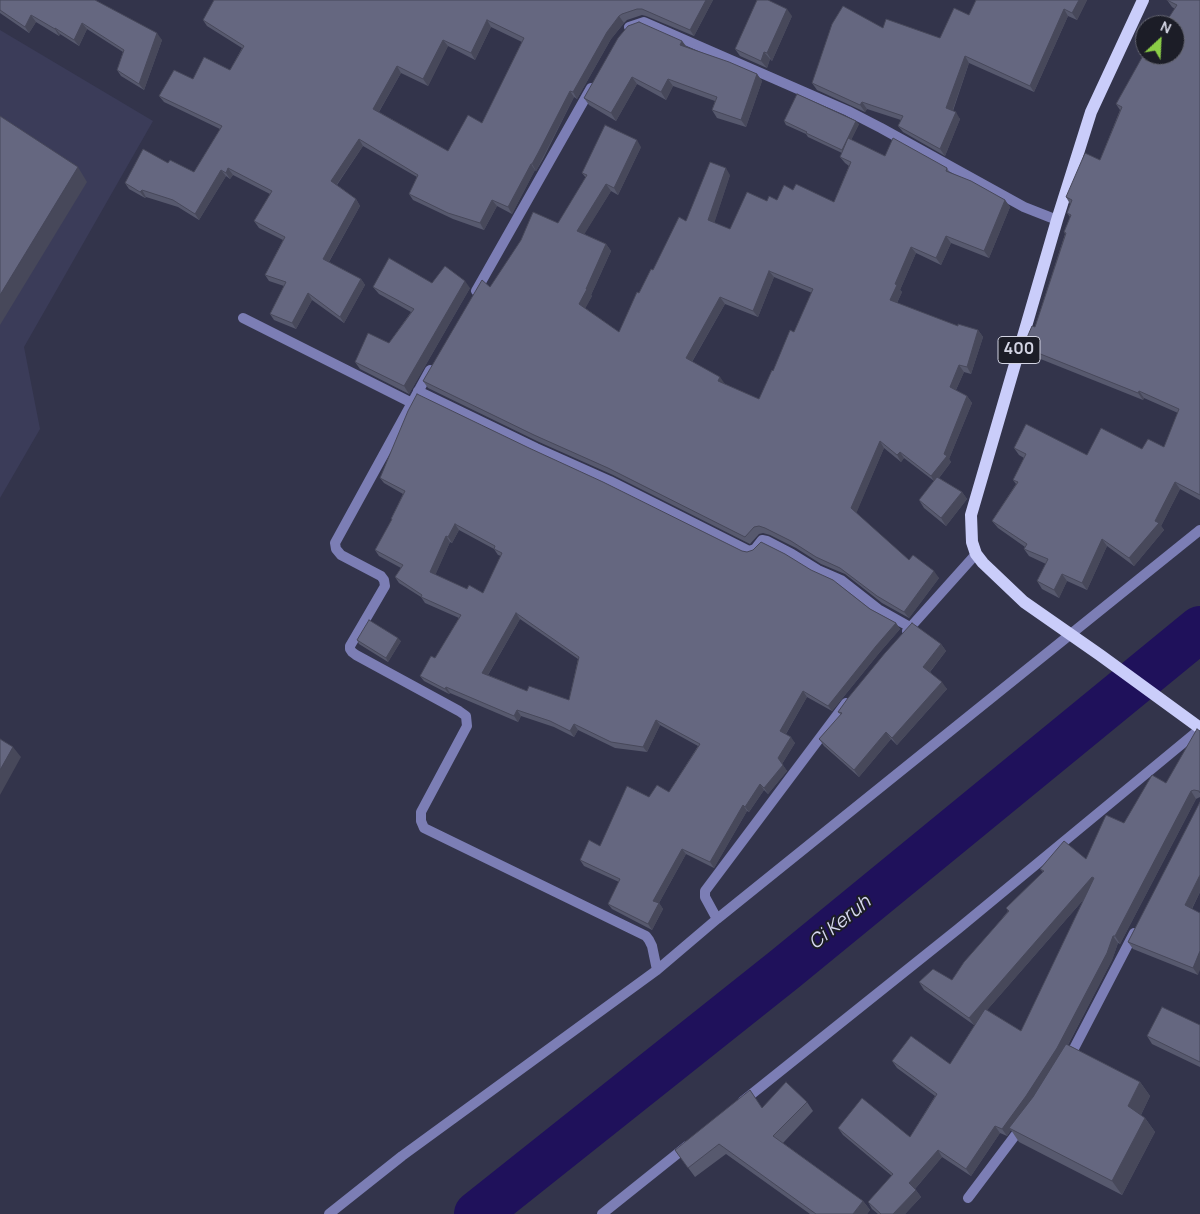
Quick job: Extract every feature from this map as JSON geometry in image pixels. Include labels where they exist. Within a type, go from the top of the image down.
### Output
[{"type":"main road","name":"400","points":[[976,554],[972,542],[972,514],[1057,220],[1092,112],[1143,0]]},
{"type":"main road","points":[[976,554],[1024,602],[1197,726]]},
{"type":"street","points":[[623,35],[629,27],[644,22],[848,111],[1024,207],[1057,220]]},
{"type":"street","points":[[471,301],[598,77]]},
{"type":"street","points":[[242,318],[412,403]]},
{"type":"street","points":[[437,358],[335,543],[336,549],[341,555],[381,576],[385,586],[350,646],[352,652],[466,716],[467,726],[420,812],[424,828],[646,936],[652,946],[658,970]]},
{"type":"street","points":[[418,391],[536,448],[610,481],[750,551],[755,549],[762,540],[767,540],[818,570],[841,580],[878,608],[910,627]]},
{"type":"street","points":[[329,1214],[402,1156],[658,970],[717,919],[1200,530]]},
{"type":"street","points":[[898,642],[976,554]]},
{"type":"street","points":[[717,919],[705,897],[705,891],[854,693]]},
{"type":"street","points":[[737,1106],[966,923],[1197,726]]},
{"type":"street","points":[[1063,1067],[1140,920]]},
{"type":"street","points":[[968,1198],[1031,1114]]},
{"type":"street","points":[[602,1214],[691,1142]]},
{"type":"shaded area","points":[[0,30],[153,121],[24,347],[40,429],[0,498]]},
{"type":"building","points":[[0,0],[95,0],[157,33],[139,84],[117,70],[124,50],[82,23],[74,40],[31,15],[25,27],[0,10]]},
{"type":"building","points":[[214,0],[706,0],[690,30],[642,9],[619,16],[607,32],[573,92],[570,91],[508,207],[492,200],[480,223],[448,213],[409,194],[418,175],[359,139],[331,181],[356,199],[323,259],[361,279],[340,317],[308,293],[292,323],[270,314],[286,282],[265,275],[285,237],[254,221],[272,191],[228,168],[226,173],[221,170],[195,214],[173,200],[142,190],[140,192],[125,183],[143,149],[168,163],[170,160],[194,172],[222,126],[159,96],[174,70],[193,79],[204,57],[230,70],[244,46],[203,20]],"holes":[[[487,20],[524,38],[482,123],[468,115],[448,151],[373,109],[397,66],[423,79],[443,40],[471,53]]]},
{"type":"building","points":[[757,0],[768,0],[787,9],[767,53],[764,52],[761,61],[735,49]]},
{"type":"building","points":[[976,0],[1079,0],[1072,13],[1064,9],[1030,86],[965,56],[946,108],[956,112],[940,149],[898,126],[903,116],[862,102],[860,105],[812,83],[832,24],[843,6],[883,28],[886,19],[940,38],[954,8],[969,15]]},
{"type":"building","points":[[1167,0],[1200,0],[1200,495],[1175,482],[1155,521],[1159,523],[1129,558],[1102,539],[1082,583],[1062,574],[1054,590],[1037,581],[1048,559],[1024,549],[1027,544],[992,521],[1018,482],[1013,480],[1026,454],[1014,448],[1026,424],[1087,455],[1101,428],[1142,449],[1148,439],[1164,447],[1179,409],[1139,391],[1138,393],[1023,347],[1032,326],[1035,327],[1066,233],[1064,232],[1071,215],[1067,213],[1072,200],[1066,197],[1085,153],[1100,160],[1122,107],[1116,104],[1138,65],[1185,65],[1185,15],[1170,15],[1177,5]]},
{"type":"building","points":[[639,22],[682,41],[680,45],[757,74],[741,120],[712,110],[717,97],[668,79],[661,92],[632,77],[611,113],[584,98],[618,38],[628,26]]},
{"type":"building","points":[[797,94],[856,121],[842,150],[784,121]]},
{"type":"building","points":[[0,116],[78,167],[0,295]]},
{"type":"building","points":[[605,125],[637,140],[614,188],[606,184],[577,231],[606,244],[579,304],[619,332],[637,292],[639,293],[651,269],[653,270],[679,217],[686,221],[710,162],[726,168],[708,220],[730,229],[747,192],[767,201],[769,196],[777,200],[784,185],[793,190],[796,184],[834,202],[851,162],[840,157],[848,138],[885,156],[893,138],[947,168],[946,171],[971,181],[1005,200],[984,251],[946,236],[936,258],[911,247],[890,300],[958,326],[958,324],[978,330],[967,367],[959,365],[950,387],[967,396],[944,454],[947,456],[931,476],[900,452],[897,455],[880,441],[851,508],[909,560],[913,555],[934,571],[904,612],[877,596],[840,568],[816,557],[791,541],[765,528],[754,527],[745,537],[608,468],[534,435],[423,381],[482,280],[490,287],[521,240],[533,212],[558,223],[587,175],[582,173]],"holes":[[[769,271],[813,289],[794,332],[790,330],[759,399],[718,381],[720,377],[686,358],[720,297],[753,311]]]},
{"type":"building","points":[[389,258],[432,283],[445,266],[465,281],[404,386],[355,362],[368,333],[389,343],[414,309],[373,287]]},
{"type":"building","points":[[417,394],[603,482],[742,551],[753,550],[761,542],[833,580],[870,609],[896,623],[828,706],[803,691],[780,731],[791,737],[778,758],[783,765],[764,788],[760,784],[745,807],[743,805],[710,862],[682,849],[653,901],[659,903],[648,924],[608,904],[620,879],[580,860],[589,840],[600,846],[627,786],[649,797],[657,785],[669,792],[700,744],[656,720],[643,747],[611,742],[574,724],[570,731],[550,721],[517,710],[514,716],[446,687],[445,689],[420,676],[431,656],[435,658],[461,615],[421,597],[422,595],[395,577],[403,565],[375,550],[405,491],[380,478]],"holes":[[[455,524],[495,546],[494,549],[502,553],[483,593],[469,585],[467,589],[430,572],[446,536],[448,537]],[[516,613],[579,657],[569,700],[529,686],[527,691],[482,673]]]},
{"type":"building","points":[[937,477],[962,492],[941,518],[919,500]]},
{"type":"building","points":[[369,620],[398,638],[386,658],[357,640]]},
{"type":"building","points":[[912,623],[941,644],[923,667],[942,682],[892,738],[886,732],[854,770],[819,739],[842,713],[838,712],[848,698]]},
{"type":"building","points":[[1197,729],[1200,731],[1200,793],[1199,791],[1191,791],[1115,936],[1113,936],[1107,953],[1057,1048],[1026,1096],[1002,1129],[995,1126],[966,1169],[938,1150],[909,1183],[916,1190],[893,1214],[881,1214],[868,1202],[893,1174],[838,1128],[862,1098],[910,1137],[937,1094],[892,1061],[911,1036],[950,1064],[985,1009],[1021,1031],[1094,878],[1092,877],[969,1018],[919,982],[933,969],[952,980],[964,962],[1009,911],[1006,908],[1044,871],[1040,869],[1064,841],[1086,859],[1106,815],[1124,823],[1152,775],[1166,783]]},
{"type":"building","points":[[0,739],[13,747],[0,770]]},
{"type":"building","points":[[1200,802],[1200,875],[1185,905],[1200,913],[1200,951],[1193,968],[1128,942]]},
{"type":"building","points":[[1162,1007],[1200,1025],[1200,1062],[1147,1036]]},
{"type":"building","points":[[1066,1044],[1140,1082],[1128,1106],[1145,1118],[1112,1181],[1009,1128],[1033,1097]]},
{"type":"building","points":[[786,1082],[807,1102],[773,1136],[863,1201],[853,1214],[816,1214],[719,1144],[688,1168],[675,1150],[750,1090],[762,1108]]},
{"type":"waterway","name":"Ci Keruh","points":[[477,1214],[785,969],[1200,629]]}]
